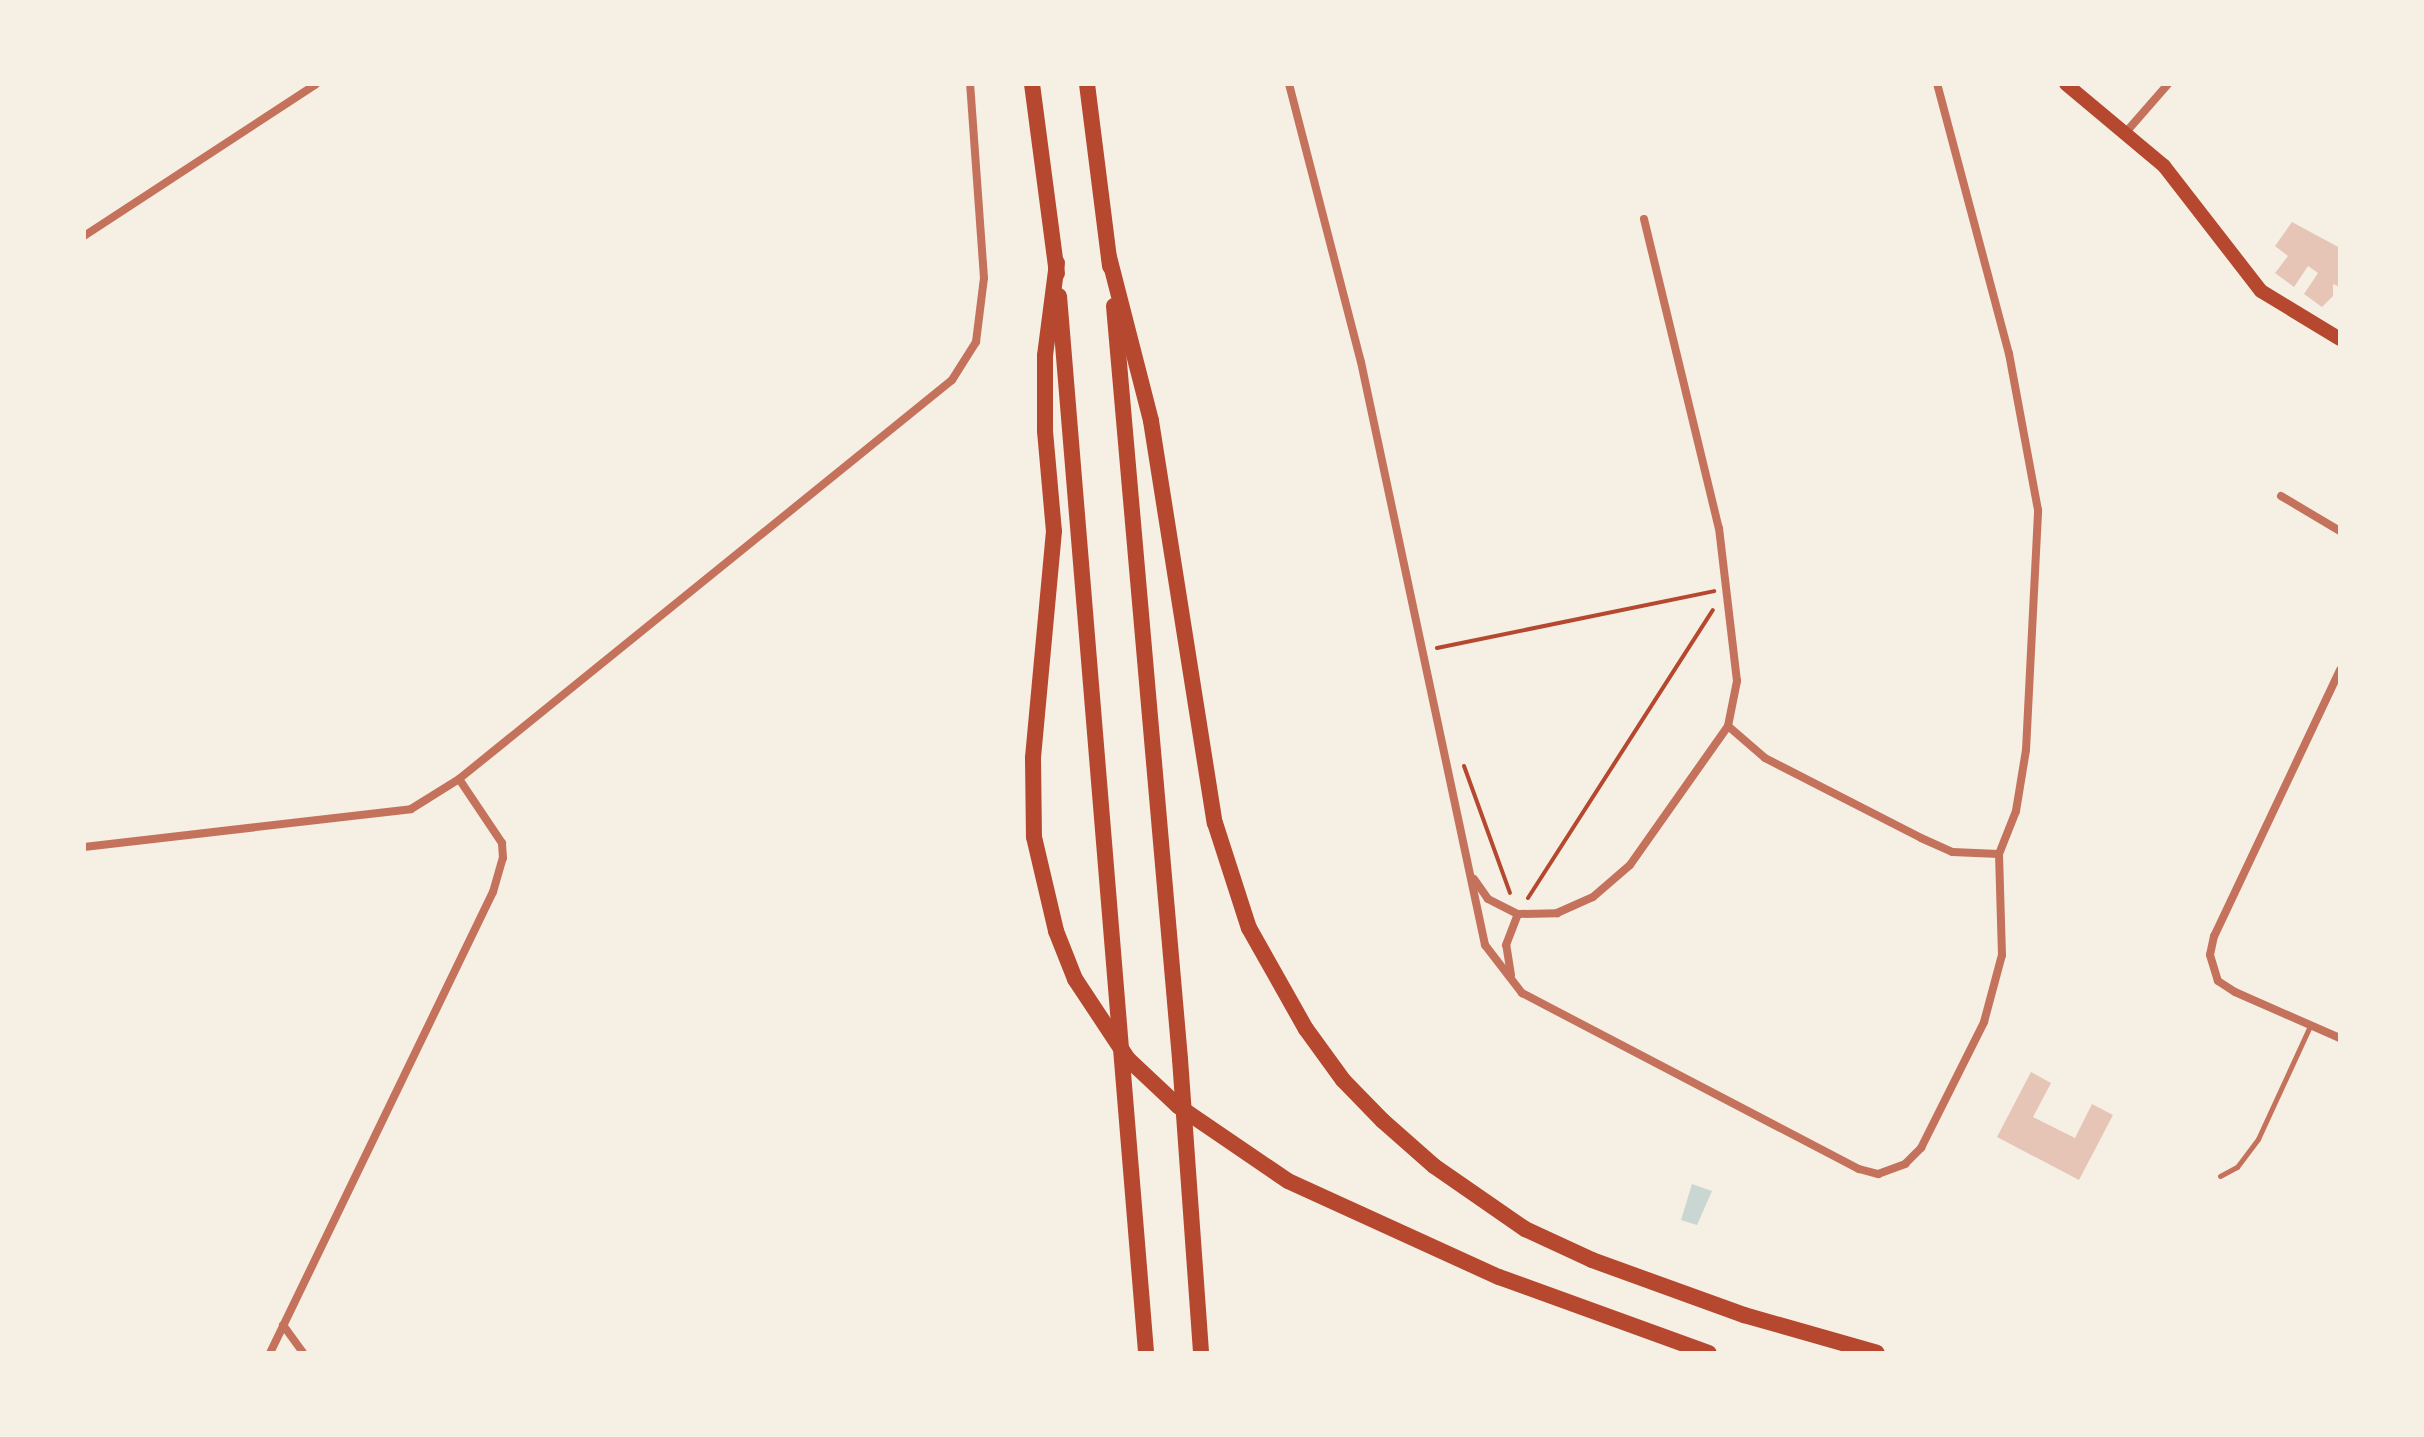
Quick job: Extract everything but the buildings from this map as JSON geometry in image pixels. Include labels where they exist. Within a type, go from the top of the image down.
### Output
[{"type":"highway","points":[[1032,84],[1057,263],[1118,965],[1146,1353]]},
{"type":"highway","points":[[1087,84],[1109,257],[1180,1059],[1201,1353]]},
{"type":"highway","points":[[1109,257],[1151,421],[1215,823],[1249,928],[1306,1029],[1383,1121],[1434,1166],[1525,1229],[1592,1260],[1744,1315],[1877,1353]]},
{"type":"highway","points":[[1057,263],[1045,356],[1045,431],[1054,531],[1033,758],[1034,837],[1051,916],[1075,979],[1128,1059],[1178,1106],[1288,1181],[1499,1277],[1709,1353]]},
{"type":"main road","points":[[2066,84],[2127,131],[2169,172],[2261,291],[2340,339]]},
{"type":"street","points":[[84,236],[316,84]]},
{"type":"street","points":[[84,847],[411,809],[459,779],[952,380],[971,356],[984,278],[970,84]]},
{"type":"street","points":[[1289,84],[1361,362],[1485,945],[1522,993],[1859,1169],[1878,1174],[1892,1171],[1921,1148],[1984,1022],[2002,955],[1999,854],[2016,811],[2026,750],[2038,510],[2009,354],[1937,84]]},
{"type":"street","points":[[2127,131],[2168,84]]},
{"type":"street","points":[[1473,879],[1488,899],[1518,914],[1565,911],[1610,885],[1630,865],[1728,726],[1737,698],[1727,589],[1705,461],[1644,219]]},
{"type":"street","points":[[2281,496],[2340,531]]},
{"type":"street","points":[[2340,670],[2214,936],[2210,955],[2218,981],[2235,992],[2340,1038]]},
{"type":"street","points":[[1728,726],[1765,758],[1921,838],[1952,852],[1999,854]]},
{"type":"street","points":[[270,1353],[493,892],[503,858],[502,843],[459,779]]},
{"type":"street","points":[[1518,914],[1506,956],[1522,993]]},
{"type":"street","points":[[283,1325],[303,1353]]},
{"type":"lane","points":[[2220,1176],[2237,1167],[2258,1139],[2310,1025]]},
{"type":"path","points":[[1422,651],[1727,589]]},
{"type":"path","points":[[1518,914],[1727,589]]},
{"type":"path","points":[[1459,753],[1518,914]]},
{"type":"shaded area","points":[[1692,1184],[1712,1191],[1697,1225],[1681,1220]]}]
